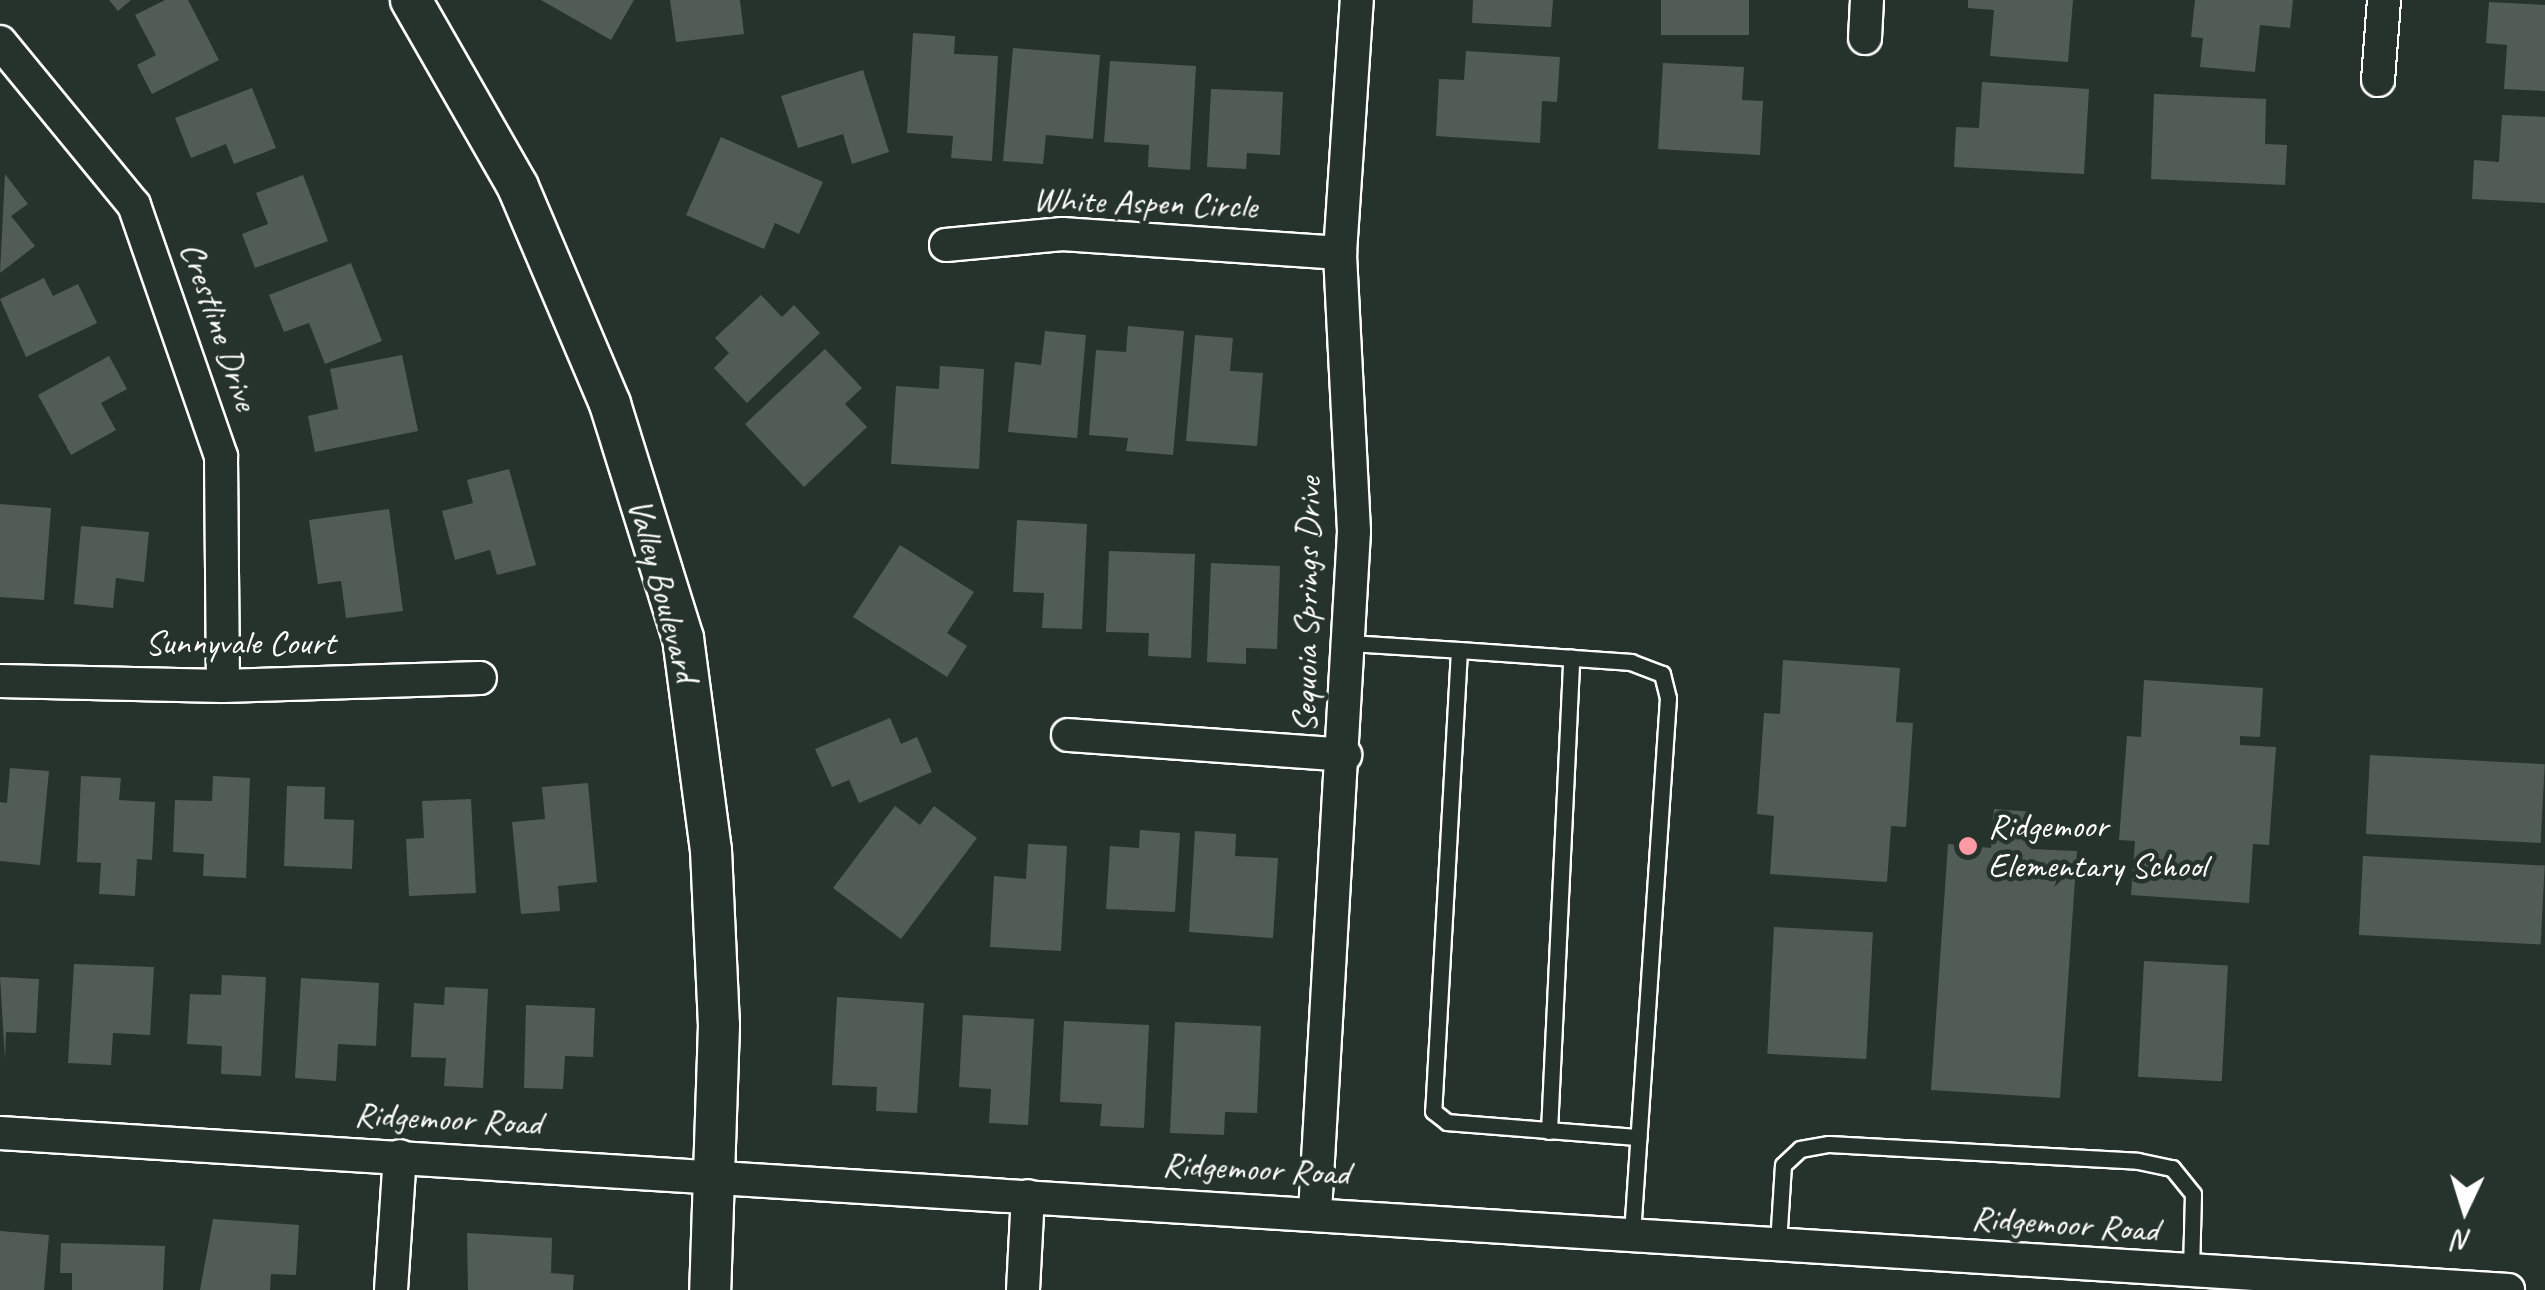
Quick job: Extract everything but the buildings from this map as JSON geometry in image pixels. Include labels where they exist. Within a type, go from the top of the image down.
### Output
[{"type":"street","name":"Valley Boulevard","points":[[411,0],[518,187],[610,404],[683,638],[711,850],[719,1025],[717,1175],[710,1290]]},
{"type":"street","name":"Sequoia Springs Drive","points":[[1314,1212],[1345,755],[1354,531],[1340,253],[1356,0]]},
{"type":"street","points":[[1865,38],[1867,0]]},
{"type":"street","points":[[2378,80],[2384,0]]},
{"type":"street","name":"Crestline Drive","points":[[0,42],[134,205],[222,456],[223,686]]},
{"type":"street","name":"White Aspen Circle","points":[[946,245],[1062,234],[1340,253]]},
{"type":"street","name":"Sunnyvale Court","points":[[0,681],[223,686],[480,678]]},
{"type":"street","points":[[1068,735],[1345,755]]},
{"type":"street","name":"Ridgemoor Road","points":[[0,1133],[1314,1212],[1778,1244],[2190,1282],[2508,1290]]},
{"type":"street","points":[[391,1290],[400,1156]]},
{"type":"street","points":[[1022,1290],[1028,1196]]},
{"type":"lane","points":[[1350,642],[1630,662],[1662,674],[1668,698],[1632,1234]]},
{"type":"lane","points":[[1459,650],[1433,1111],[1447,1122],[1638,1137]]},
{"type":"lane","points":[[1549,1131],[1571,658]]},
{"type":"lane","points":[[1778,1244],[1782,1165],[1800,1150],[1829,1144],[2138,1160],[2172,1168],[2193,1194],[2190,1282]]},
{"type":"place","name":"Ridgemoor Elementary School","points":[[1968,846]]}]
